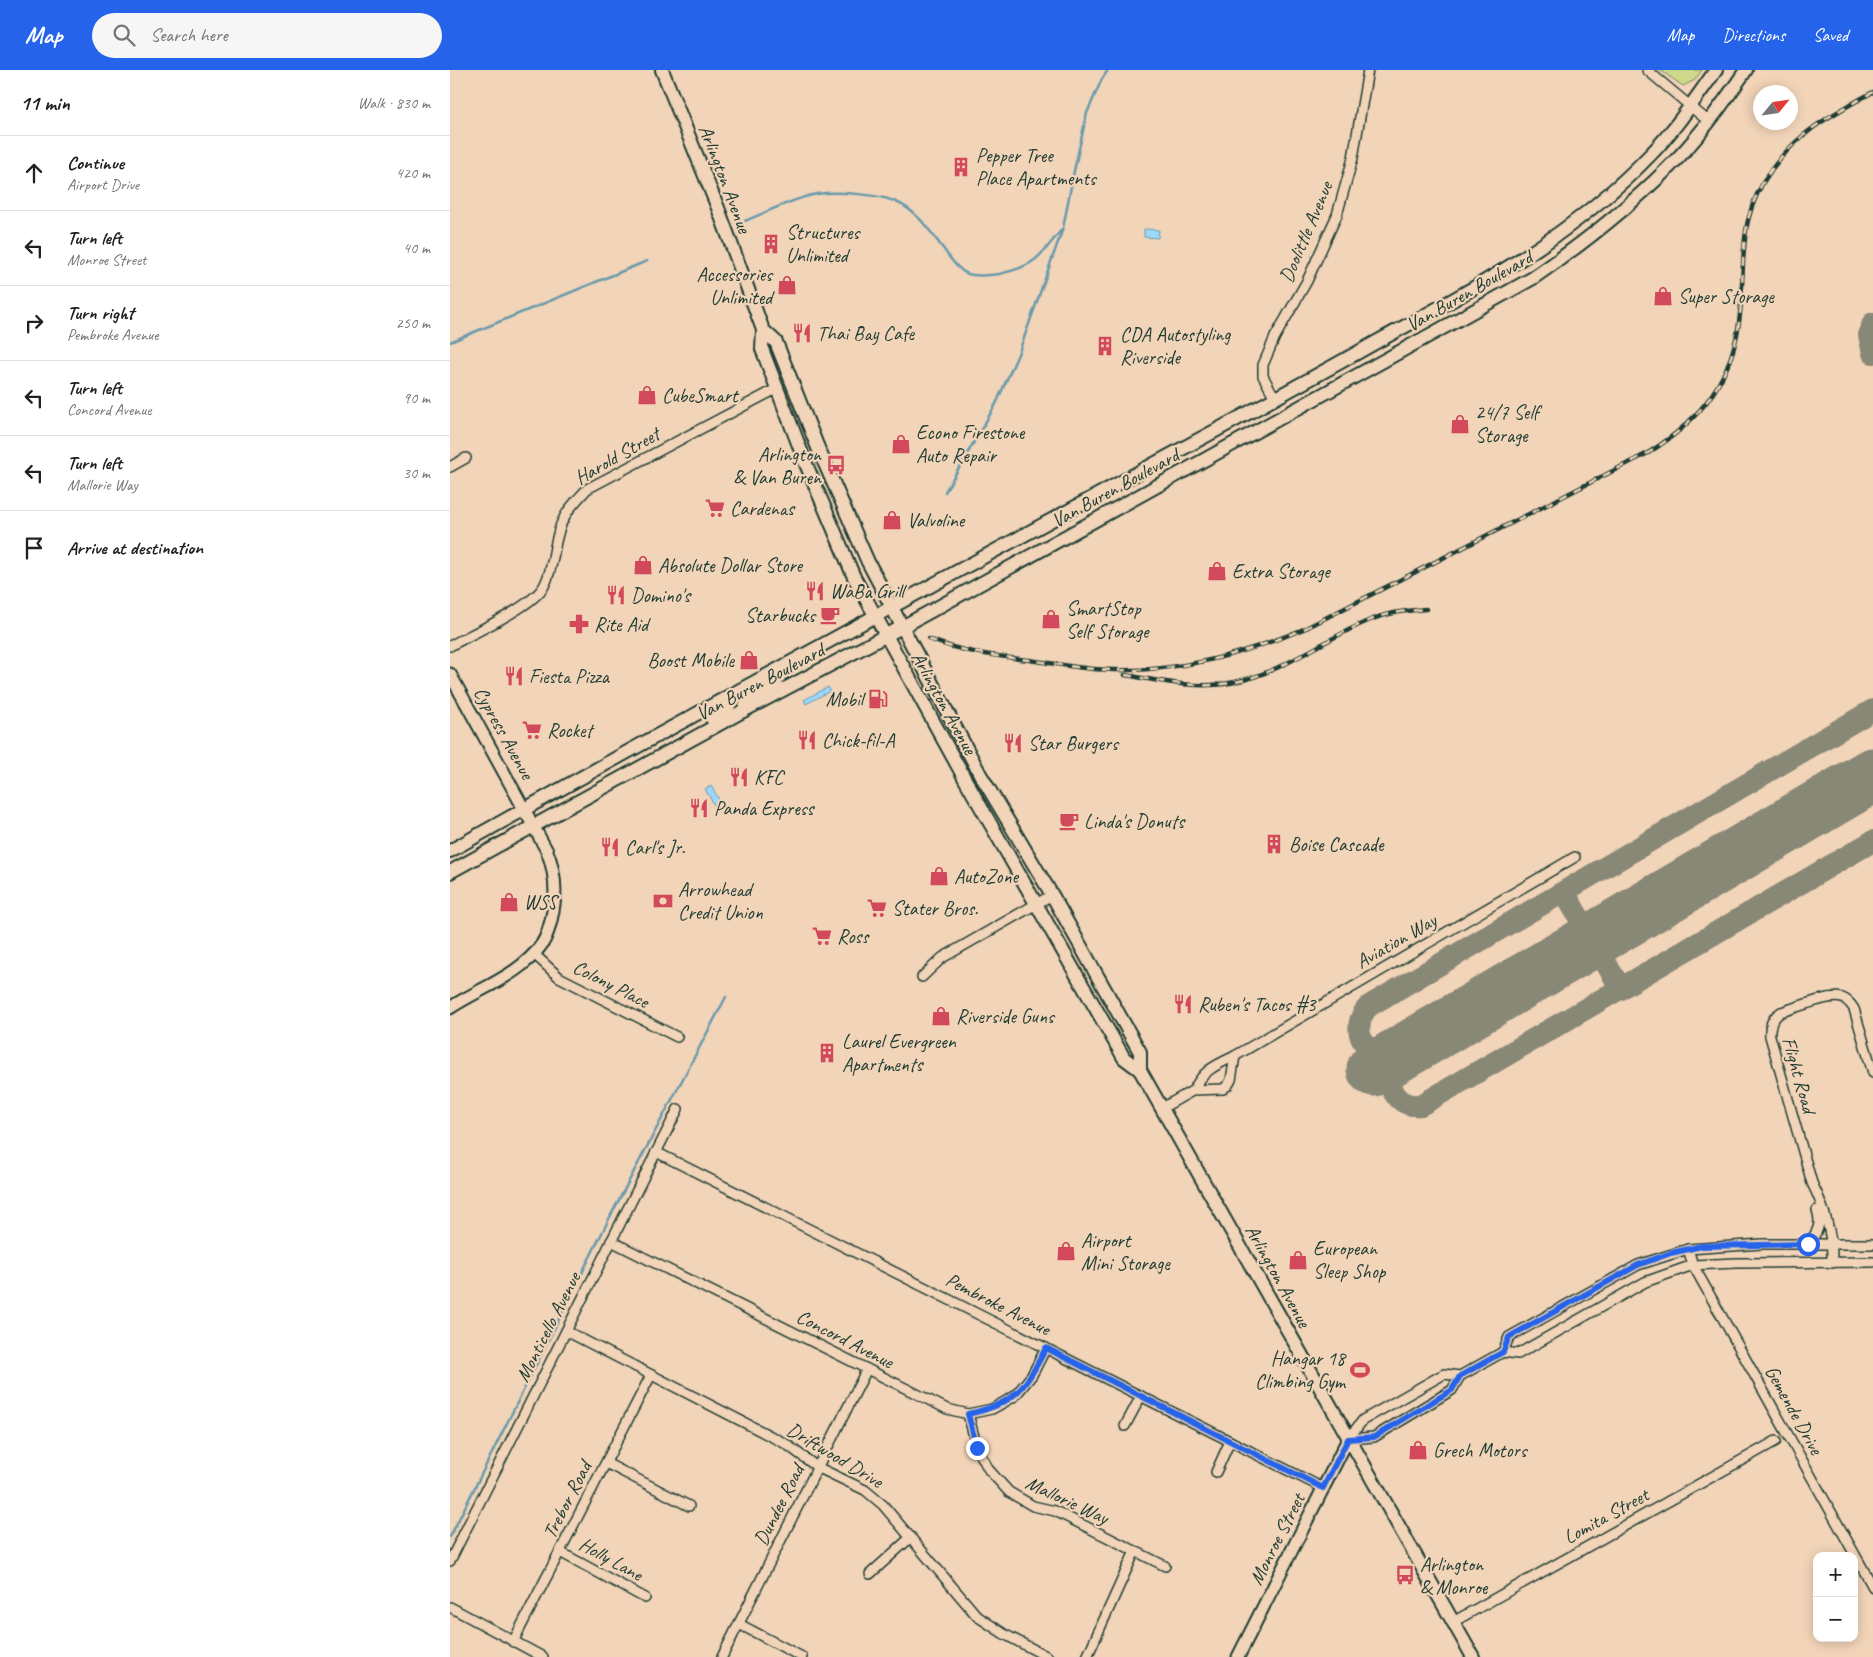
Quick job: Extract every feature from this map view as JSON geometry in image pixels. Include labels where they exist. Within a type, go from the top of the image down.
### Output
[{"type":"main road","name":"Arlington Avenue","points":[[662,70],[718,208],[763,330],[762,349],[806,464],[845,557],[885,636],[1035,904],[1124,1058],[1140,1070],[1162,1108],[1473,1657]]},
{"type":"main road","name":"Van Buren Boulevard","points":[[450,851],[892,606],[1454,300],[1524,259],[1585,214],[1638,167],[1659,145],[1716,70]]},
{"type":"main road","name":"Van Buren Boulevard","points":[[450,872],[743,711],[902,627],[1533,278],[1591,236],[1670,167],[1708,121],[1746,70]]},
{"type":"main road","name":"Arlington Avenue","points":[[763,330],[776,342],[849,521],[902,627],[980,774],[1052,895],[1140,1052],[1140,1070]]},
{"type":"main road","points":[[778,388],[788,387],[797,408],[810,428]]},
{"type":"main road","points":[[743,711],[746,703],[752,696],[775,683],[787,665]]},
{"type":"main road","points":[[673,750],[689,731],[728,709],[731,706],[733,694]]},
{"type":"street","name":"Doolittle Avenue","points":[[1275,398],[1263,376],[1263,365],[1275,337],[1307,281],[1337,215],[1353,158],[1368,70]]},
{"type":"street","points":[[1647,70],[1708,121]]},
{"type":"street","name":"Harold Street","points":[[450,646],[526,604],[543,587],[552,565],[558,532],[564,517],[587,489],[778,388]]},
{"type":"street","points":[[450,467],[466,458]]},
{"type":"street","name":"Cypress Avenue","points":[[450,674],[547,851],[552,865],[556,898],[546,936],[534,954]]},
{"type":"street","name":"Aviation Way","points":[[1194,1090],[1202,1075],[1207,1071],[1575,856]]},
{"type":"street","points":[[922,977],[942,958],[1052,895]]},
{"type":"street","points":[[450,1008],[511,972],[534,954]]},
{"type":"street","name":"Colony Place","points":[[534,954],[559,978],[677,1037]]},
{"type":"street","name":"Flight Road","points":[[1832,1262],[1832,1244],[1818,1195],[1812,1183],[1770,1036],[1771,1022],[1780,1012],[1829,998],[1842,998],[1848,1001],[1854,1008],[1873,1073]]},
{"type":"street","name":"Aviation Way","points":[[1162,1108],[1194,1090],[1223,1089],[1231,1080],[1235,1056]]},
{"type":"street","name":"Monticello Avenue","points":[[450,1561],[678,1108]]},
{"type":"street","name":"Pembroke Avenue","points":[[656,1152],[1323,1488]]},
{"type":"street","points":[[1808,1244],[1820,1225],[1812,1183]]},
{"type":"street","name":"Concord Avenue","points":[[611,1241],[947,1409],[968,1414],[992,1408],[1015,1396],[1032,1375],[1046,1348]]},
{"type":"street","points":[[1503,1352],[1509,1337],[1601,1285],[1638,1265],[1688,1248],[1733,1245],[1873,1244]]},
{"type":"street","name":"Gemende Drive","points":[[1688,1248],[1693,1265],[1873,1587]]},
{"type":"street","points":[[1348,1439],[1374,1437],[1452,1390],[1460,1376],[1503,1352],[1518,1354],[1645,1282],[1693,1265],[1873,1262]]},
{"type":"street","name":"Driftwood Drive","points":[[566,1331],[786,1444],[817,1467],[865,1490],[883,1505],[977,1616],[1004,1634],[1048,1657]]},
{"type":"street","name":"Dundee Road","points":[[722,1657],[866,1369]]},
{"type":"street","name":"Trebor Road","points":[[513,1642],[651,1374]]},
{"type":"street","points":[[1348,1439],[1363,1420],[1444,1374],[1460,1376]]},
{"type":"street","points":[[1125,1426],[1141,1396]]},
{"type":"street","name":"Mallorie Way","points":[[968,1414],[977,1448],[989,1470],[1009,1492],[1033,1506],[1055,1511],[1165,1566]]},
{"type":"street","name":"Monroe Street","points":[[1238,1657],[1348,1439]]},
{"type":"street","name":"Lomita Street","points":[[1454,1622],[1776,1440]]},
{"type":"street","points":[[1216,1472],[1230,1441]]},
{"type":"street","points":[[606,1463],[689,1506]]},
{"type":"street","points":[[870,1574],[910,1537]]},
{"type":"street","points":[[1087,1657],[1135,1551]]},
{"type":"street","name":"Holly Lane","points":[[560,1552],[645,1598]]},
{"type":"street","points":[[450,1607],[543,1657]]},
{"type":"street","points":[[738,1624],[802,1657]]},
{"type":"green space","points":[[1660,70],[1702,70],[1695,80],[1683,86]]},
{"type":"water","points":[[1144,229],[1159,230],[1158,238],[1144,237]]},
{"type":"water","points":[[828,687],[830,691],[806,704],[804,700]]},
{"type":"water","points":[[711,786],[724,808],[718,812],[705,789]]},
{"type":"waterway","points":[[945,492],[996,404],[1019,352],[1063,228],[1087,113],[1108,70]]},
{"type":"waterway","points":[[745,221],[790,202],[817,194],[845,193],[888,199],[903,205],[916,215],[960,269],[968,274],[980,276],[999,274],[1029,264],[1042,253],[1062,229]]},
{"type":"waterway","points":[[450,342],[647,261]]},
{"type":"waterway","points":[[450,1537],[611,1215],[726,997]]},
{"type":"taxiway","points":[[1873,323],[1869,335],[1873,353]]},
{"type":"taxiway","points":[[1873,710],[1369,1006],[1360,1023],[1360,1036],[1367,1046],[1373,1050],[1383,1053],[1401,1053],[1392,1076],[1392,1089],[1403,1102],[1421,1105],[1873,841]]},
{"type":"taxiway","points":[[1564,892],[1621,989]]},
{"type":"runway","points":[[1374,1069],[1873,775]]},
{"type":"railway","points":[[929,639],[978,653],[1093,669],[1149,669],[1202,662],[1254,647],[1306,628],[1648,453],[1667,440],[1699,411],[1712,395],[1731,358],[1740,314],[1743,257],[1748,222],[1761,187],[1772,169],[1794,144],[1818,124],[1873,92]]},
{"type":"railway","points":[[1125,675],[1193,685],[1235,682],[1271,670],[1373,619],[1392,613],[1426,609]]},
{"type":"place","name":"Pepper Tree Place Apartments","points":[[961,167]]},
{"type":"place","name":"Structures Unlimited","points":[[771,244]]},
{"type":"place","name":"Accessories Unlimited","points":[[787,285]]},
{"type":"place","name":"Super Storage","points":[[1663,296]]},
{"type":"place","name":"Thai Bay Cafe","points":[[802,333]]},
{"type":"place","name":"CDA Autostyling Riverside","points":[[1105,346]]},
{"type":"place","name":"CubeSmart","points":[[647,395]]},
{"type":"place","name":"24/7 Self Storage","points":[[1460,424]]},
{"type":"place","name":"Econo Firestone Auto Repair","points":[[901,444]]},
{"type":"place","name":"Arlington & Van Buren","points":[[836,465]]},
{"type":"place","name":"Cardenas","points":[[715,508]]},
{"type":"place","name":"Valvoline","points":[[892,520]]},
{"type":"place","name":"Absolute Dollar Store","points":[[643,565]]},
{"type":"place","name":"Extra Storage","points":[[1217,571]]},
{"type":"place","name":"WaBa Grill","points":[[815,591]]},
{"type":"place","name":"Domino's","points":[[616,595]]},
{"type":"place","name":"Starbucks","points":[[830,615]]},
{"type":"place","name":"SmartStop Self Storage","points":[[1051,619]]},
{"type":"place","name":"Rite Aid","points":[[579,624]]},
{"type":"place","name":"Boost Mobile","points":[[749,660]]},
{"type":"place","name":"Fiesta Pizza","points":[[514,676]]},
{"type":"place","name":"Mobil","points":[[878,699]]},
{"type":"place","name":"Rocket","points":[[532,730]]},
{"type":"place","name":"Chick-fil-A","points":[[807,740]]},
{"type":"place","name":"Star Burgers","points":[[1013,743]]},
{"type":"place","name":"KFC","points":[[739,777]]},
{"type":"place","name":"Panda Express","points":[[699,808]]},
{"type":"place","name":"Linda's Donuts","points":[[1069,821]]},
{"type":"place","name":"Boise Cascade","points":[[1274,844]]},
{"type":"place","name":"Carl's Jr.","points":[[610,847]]},
{"type":"place","name":"AutoZone","points":[[939,876]]},
{"type":"place","name":"Arrowhead Credit Union","points":[[663,901]]},
{"type":"place","name":"WSS","points":[[509,902]]},
{"type":"place","name":"Stater Bros.","points":[[877,908]]},
{"type":"place","name":"Ross","points":[[822,936]]},
{"type":"place","name":"Ruben's Tacos #3","points":[[1183,1004]]},
{"type":"place","name":"Riverside Guns","points":[[941,1016]]},
{"type":"place","name":"Laurel Evergreen Apartments","points":[[827,1053]]},
{"type":"place","name":"Airport Mini Storage","points":[[1066,1251]]},
{"type":"place","name":"European Sleep Shop","points":[[1298,1260]]},
{"type":"place","name":"Hangar 18 Climbing Gym","points":[[1360,1370]]},
{"type":"place","name":"Grech Motors","points":[[1418,1450]]},
{"type":"place","name":"Arlington & Monroe","points":[[1405,1575]]},
{"type":"route","points":[[977,1448],[968,1414],[992,1408],[1015,1396],[1032,1375],[1046,1348],[1323,1488],[1348,1439],[1374,1437],[1452,1390],[1460,1376],[1503,1352],[1509,1337],[1638,1265],[1671,1253],[1702,1246],[1808,1244]]}]
